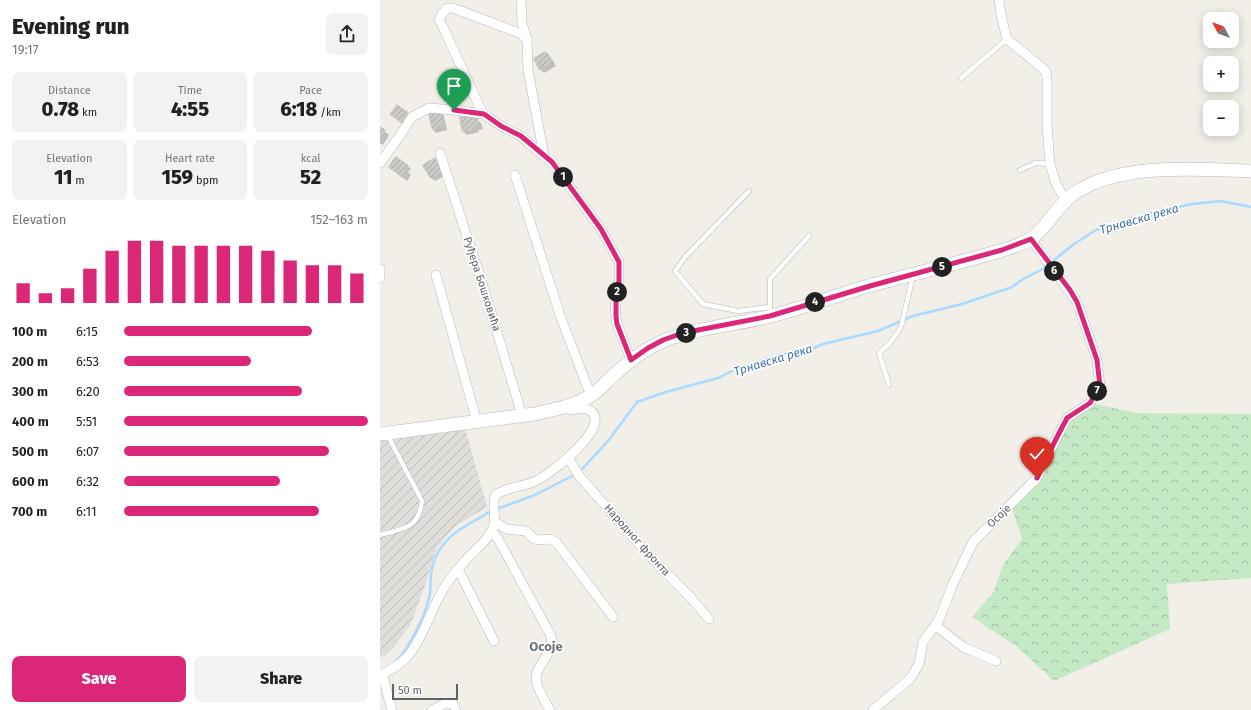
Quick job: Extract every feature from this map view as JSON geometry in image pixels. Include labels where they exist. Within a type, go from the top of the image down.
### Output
[{"type":"main road","points":[[383,433],[477,422],[550,411],[577,403],[591,396],[631,360],[663,340],[683,333],[770,312],[1002,250],[1031,239],[1066,201],[1080,190],[1118,176],[1155,170],[1176,169],[1251,171]]},
{"type":"street","points":[[521,0],[522,23],[527,39],[528,70],[544,156]]},
{"type":"street","points":[[999,0],[1007,39],[1046,72],[1048,78],[1046,125],[1050,164],[1056,184],[1066,201]]},
{"type":"street","points":[[484,114],[439,20],[442,14],[446,8],[453,8],[519,33],[527,39]]},
{"type":"street","points":[[380,163],[412,117],[429,108],[484,114],[501,126],[521,136],[552,162],[601,229],[619,262],[616,317],[617,324],[631,360]]},
{"type":"street","name":"Руђера Бошковића","points":[[440,153],[483,286],[522,415]]},
{"type":"street","points":[[515,175],[561,318],[591,396]]},
{"type":"street","name":"Осоје","points":[[873,710],[910,679],[918,664],[923,642],[939,620],[953,584],[973,542],[1037,478],[1067,418],[1090,403],[1100,386],[1097,360],[1077,302],[1070,290],[1031,239]]},
{"type":"street","points":[[380,269],[380,278]]},
{"type":"street","points":[[436,276],[477,422]]},
{"type":"street","points":[[392,710],[381,674],[399,663],[410,652],[419,638],[439,596],[458,569],[490,533],[496,520],[494,500],[496,496],[499,493],[541,479],[568,458],[592,432],[595,417],[591,411],[584,408],[572,410],[565,407]]},
{"type":"street","name":"Народног фронта","points":[[568,458],[580,477],[648,554],[691,598],[709,619]]},
{"type":"street","points":[[496,520],[506,529],[526,531],[534,539],[549,539],[556,542],[613,617]]},
{"type":"street","points":[[490,533],[495,535],[498,540],[551,636],[552,645],[536,679],[538,687],[550,710]]},
{"type":"street","points":[[458,569],[494,641]]},
{"type":"street","points":[[935,625],[963,648],[996,661]]},
{"type":"street","points":[[432,710],[446,703],[452,704],[456,710]]},
{"type":"lane","points":[[961,78],[1007,39]]},
{"type":"lane","points":[[1020,170],[1036,163],[1050,164]]},
{"type":"lane","points":[[749,191],[686,256],[675,271],[703,304],[738,311],[770,312],[770,279],[809,236]]},
{"type":"lane","points":[[889,385],[879,353],[890,343],[901,326],[913,274]]},
{"type":"lane","points":[[380,535],[412,526],[420,513],[422,502],[383,433]]},
{"type":"shaded area","points":[[464,424],[487,507],[454,527],[437,548],[410,626],[396,644],[380,658],[380,434]]},
{"type":"green space","points":[[1090,403],[1136,413],[1251,414],[1251,578],[1167,584],[1170,629],[1054,681],[1016,646],[972,617],[993,593],[1003,565],[1022,539],[1011,505],[1037,478],[1067,418]]},
{"type":"building","points":[[546,51],[553,62],[539,70],[533,58]]},
{"type":"building","points":[[397,104],[409,113],[401,123],[389,114]]},
{"type":"building","points":[[440,111],[444,126],[432,130],[428,114]]},
{"type":"building","points":[[472,114],[473,119],[478,118],[479,125],[475,126],[476,129],[462,132],[459,117]]},
{"type":"building","points":[[380,126],[386,130],[380,141]]},
{"type":"building","points":[[396,156],[408,165],[405,169],[408,171],[403,178],[388,167]]},
{"type":"building","points":[[435,157],[443,171],[430,178],[422,165]]},
{"type":"waterway","name":"Трнавска река","points":[[497,509],[535,495],[574,475],[583,468],[608,441],[637,402],[666,392],[718,378],[734,370],[765,359],[785,354],[799,353],[823,344],[878,331],[913,316],[962,304],[1012,287],[1023,279],[1043,269],[1074,244],[1096,230],[1146,214],[1192,204],[1221,201],[1251,207]]},
{"type":"waterway","name":"Трнавска река","points":[[397,660],[412,639],[424,613],[430,594],[432,569],[436,557],[444,543],[469,524],[492,511]]},
{"type":"district","name":"Осоје","points":[[546,646]]},
{"type":"route","points":[[454,110],[484,114],[501,126],[521,136],[552,162],[601,229],[619,262],[619,283],[615,311],[617,324],[626,343],[631,360],[641,352],[663,340],[683,333],[770,316],[843,293],[980,257],[1031,239],[1070,290],[1077,302],[1097,360],[1100,386],[1090,403],[1067,418],[1037,478]]}]
